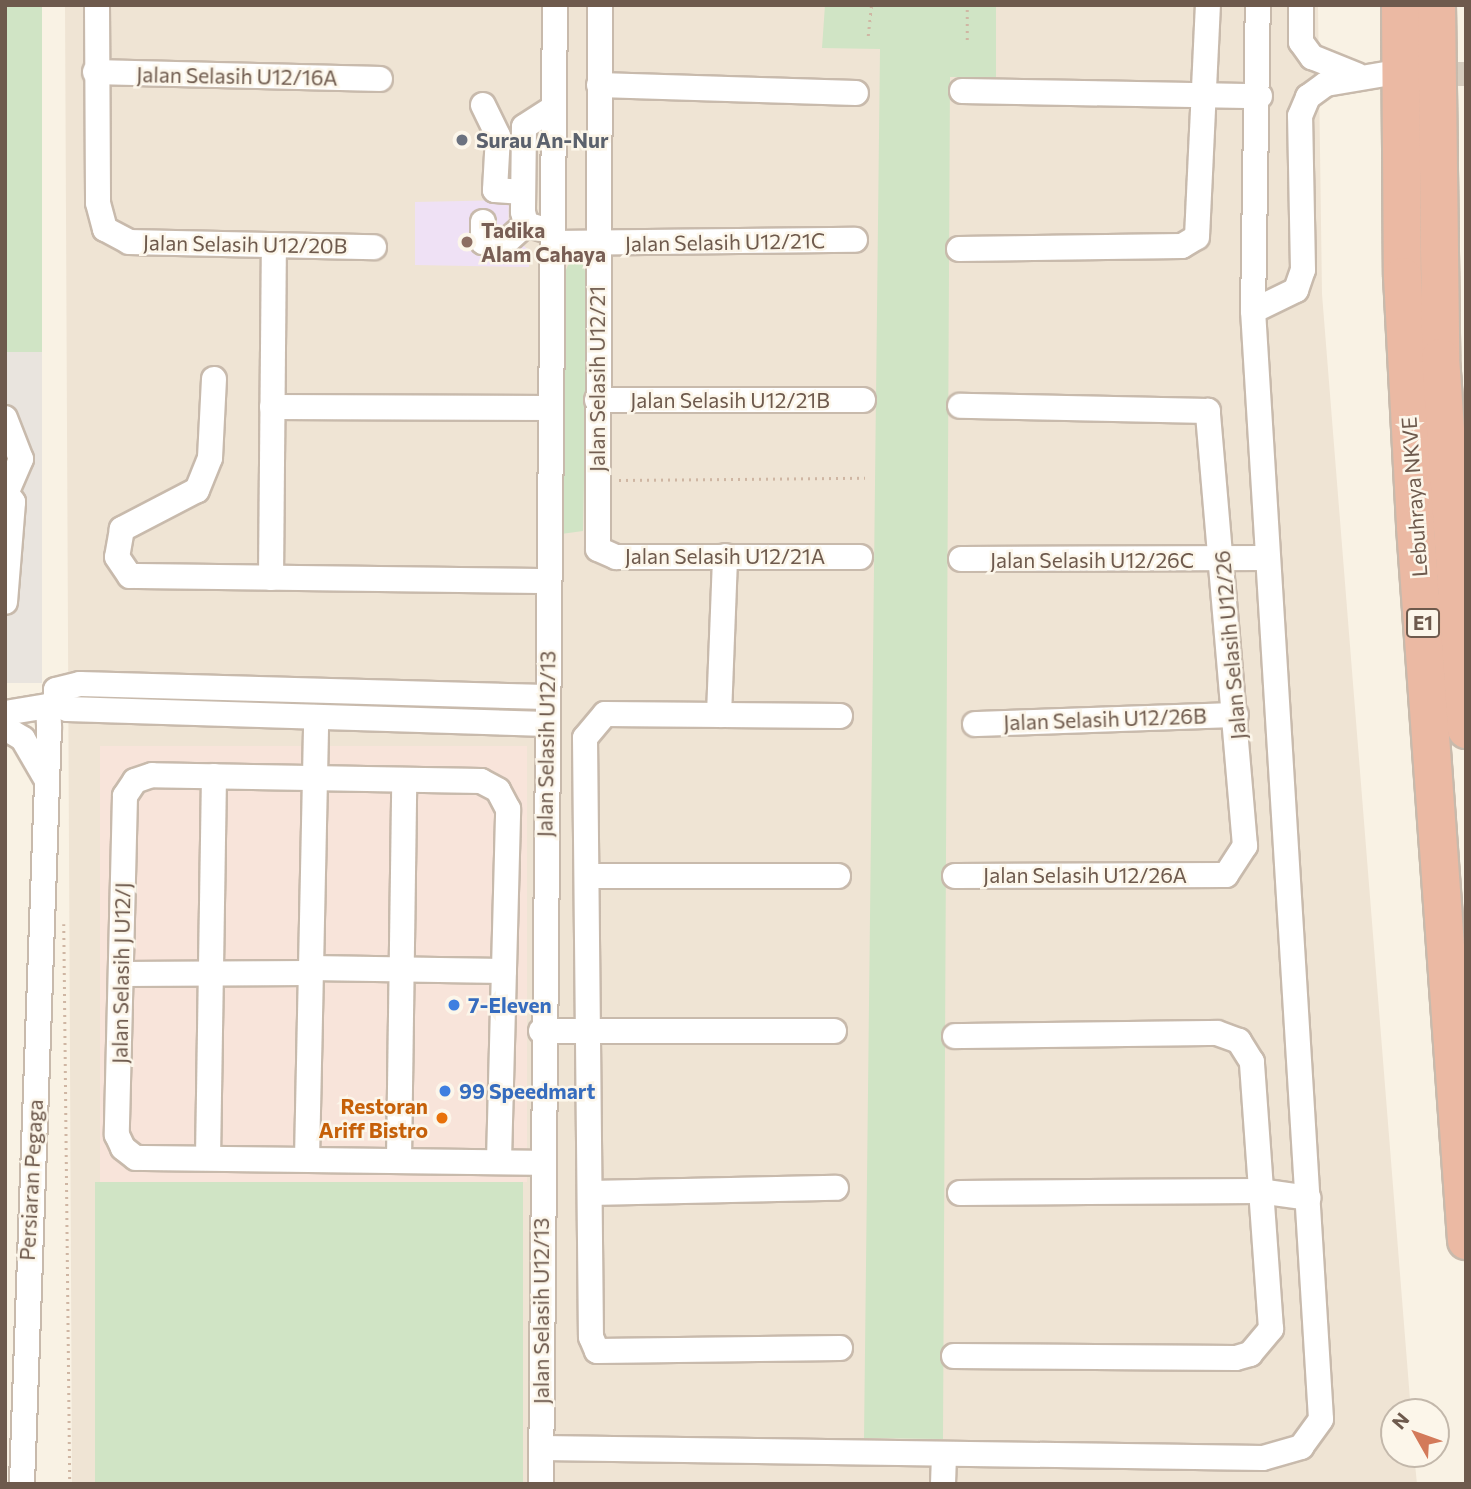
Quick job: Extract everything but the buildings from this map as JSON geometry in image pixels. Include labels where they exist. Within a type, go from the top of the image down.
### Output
[{"type":"highway","name":"Lebuhraya NKVE","points":[[1399,5],[1381,80],[1466,1240]]},
{"type":"highway","name":"Lebuhraya NKVE","points":[[1437,5],[1435,93],[1440,357],[1466,729]]},
{"type":"street","points":[[95,72],[97,5]]},
{"type":"street","name":"Jalan Selasih U12/13","points":[[541,1484],[541,1031],[553,237],[550,110],[555,5]]},
{"type":"street","name":"Jalan Selasih U12/21","points":[[596,543],[600,5]]},
{"type":"street","points":[[959,249],[1182,246],[1197,237],[1208,5]]},
{"type":"street","points":[[542,1448],[1263,1458],[1301,1447],[1324,1405],[1253,311],[1260,96],[1258,5]]},
{"type":"street","points":[[1301,5],[1301,42],[1312,57],[1381,80]]},
{"type":"street","name":"Jalan Selasih U12/16A","points":[[95,72],[380,79]]},
{"type":"street","name":"Jalan Selasih U12/20B","points":[[95,72],[98,203],[105,229],[129,242],[374,247]]},
{"type":"street","points":[[1253,311],[1296,290],[1303,270],[1300,116],[1308,97],[1326,84],[1381,80]]},
{"type":"street","points":[[599,85],[856,93]]},
{"type":"street","points":[[962,91],[1260,96]]},
{"type":"street","points":[[484,105],[498,136],[495,190],[523,192]]},
{"type":"street","points":[[483,222],[483,242],[506,242],[526,225],[523,192],[524,127],[550,110]]},
{"type":"street","name":"Jalan Selasih U12/21C","points":[[526,225],[553,237],[597,244],[855,240]]},
{"type":"street","points":[[271,578],[274,245]]},
{"type":"street","points":[[214,379],[210,458],[197,491],[122,529],[117,557],[130,576],[548,581]]},
{"type":"street","name":"Jalan Selasih U12/21B","points":[[597,400],[863,400]]},
{"type":"street","name":"Jalan Selasih U12/26","points":[[960,406],[1196,406],[1208,411],[1214,424],[1245,846],[1235,868],[1214,875]]},
{"type":"street","points":[[272,407],[551,408]]},
{"type":"street","points":[[5,418],[22,459],[6,495],[13,502],[5,602]]},
{"type":"street","name":"Jalan Selasih U12/21A","points":[[596,543],[616,557],[860,557]]},
{"type":"street","points":[[719,715],[725,556]]},
{"type":"street","name":"Jalan Selasih U12/26C","points":[[961,559],[1222,561],[1267,558]]},
{"type":"street","points":[[547,697],[80,684],[56,690],[56,701],[67,709],[547,724]]},
{"type":"street","name":"Persiaran Pegaga","points":[[5,713],[48,706],[42,877],[44,982],[28,1204],[22,1484]]},
{"type":"street","points":[[839,716],[605,715],[585,738],[591,1337],[597,1351],[840,1348]]},
{"type":"street","name":"Jalan Selasih U12/26B","points":[[975,724],[1236,715]]},
{"type":"street","points":[[307,1159],[316,717]]},
{"type":"street","points":[[5,728],[35,755],[46,781]]},
{"type":"street","name":"Jalan Selasih J U12/J","points":[[208,1158],[136,1158],[123,1148],[117,1135],[125,796],[135,781],[152,775],[214,776]]},
{"type":"street","points":[[499,1160],[508,809],[498,790],[481,781],[214,776],[208,1158],[499,1160],[542,1163]]},
{"type":"street","points":[[399,1159],[404,779]]},
{"type":"street","name":"Jalan Selasih U12/26A","points":[[955,876],[1214,875]]},
{"type":"street","points":[[587,876],[838,876]]},
{"type":"street","points":[[121,974],[211,975],[310,970],[504,971]]},
{"type":"street","points":[[541,1031],[588,1034],[834,1031]]},
{"type":"street","points":[[954,1356],[1250,1354],[1271,1329],[1259,1191],[1252,1062],[1229,1035],[955,1036]]},
{"type":"street","points":[[590,1193],[836,1188]]},
{"type":"street","points":[[960,1193],[1259,1191],[1309,1198]]},
{"type":"street","points":[[943,1484],[944,1455]]},
{"type":"path","points":[[868,36],[871,5]]},
{"type":"path","points":[[967,5],[967,40]]},
{"type":"path","points":[[597,482],[864,478]]},
{"type":"path","points":[[64,913],[70,1484]]},
{"type":"shaded area","points":[[65,5],[1318,5],[1322,294],[1410,1398],[1380,1398],[1380,1468],[1415,1468],[1417,1484],[72,1484]]},
{"type":"shaded area","name":"Tadika Alam Cahaya","points":[[509,200],[508,233],[530,251],[529,267],[415,265],[415,202]]},
{"type":"shaded area","points":[[5,352],[42,352],[42,683],[5,683]]},
{"type":"shaded area","points":[[100,746],[527,746],[527,1182],[100,1182]]},
{"type":"green space","points":[[5,5],[42,5],[42,352],[5,352]]},
{"type":"green space","points":[[825,5],[996,5],[996,77],[950,77],[943,1439],[864,1438],[880,49],[822,48]]},
{"type":"green space","points":[[572,257],[580,257],[588,279],[583,531],[561,534],[565,272]]},
{"type":"green space","points":[[95,1182],[523,1182],[523,1484],[95,1484]]},
{"type":"tunnel","points":[[1421,74],[1466,74]]},
{"type":"place","name":"Surau An-Nur","points":[[462,140]]},
{"type":"place","name":"Tadika Alam Cahaya","points":[[467,242]]},
{"type":"place","name":"7-Eleven","points":[[454,1005]]},
{"type":"place","name":"99 Speedmart","points":[[445,1091]]},
{"type":"place","name":"Restoran Ariff Bistro","points":[[442,1118]]}]
